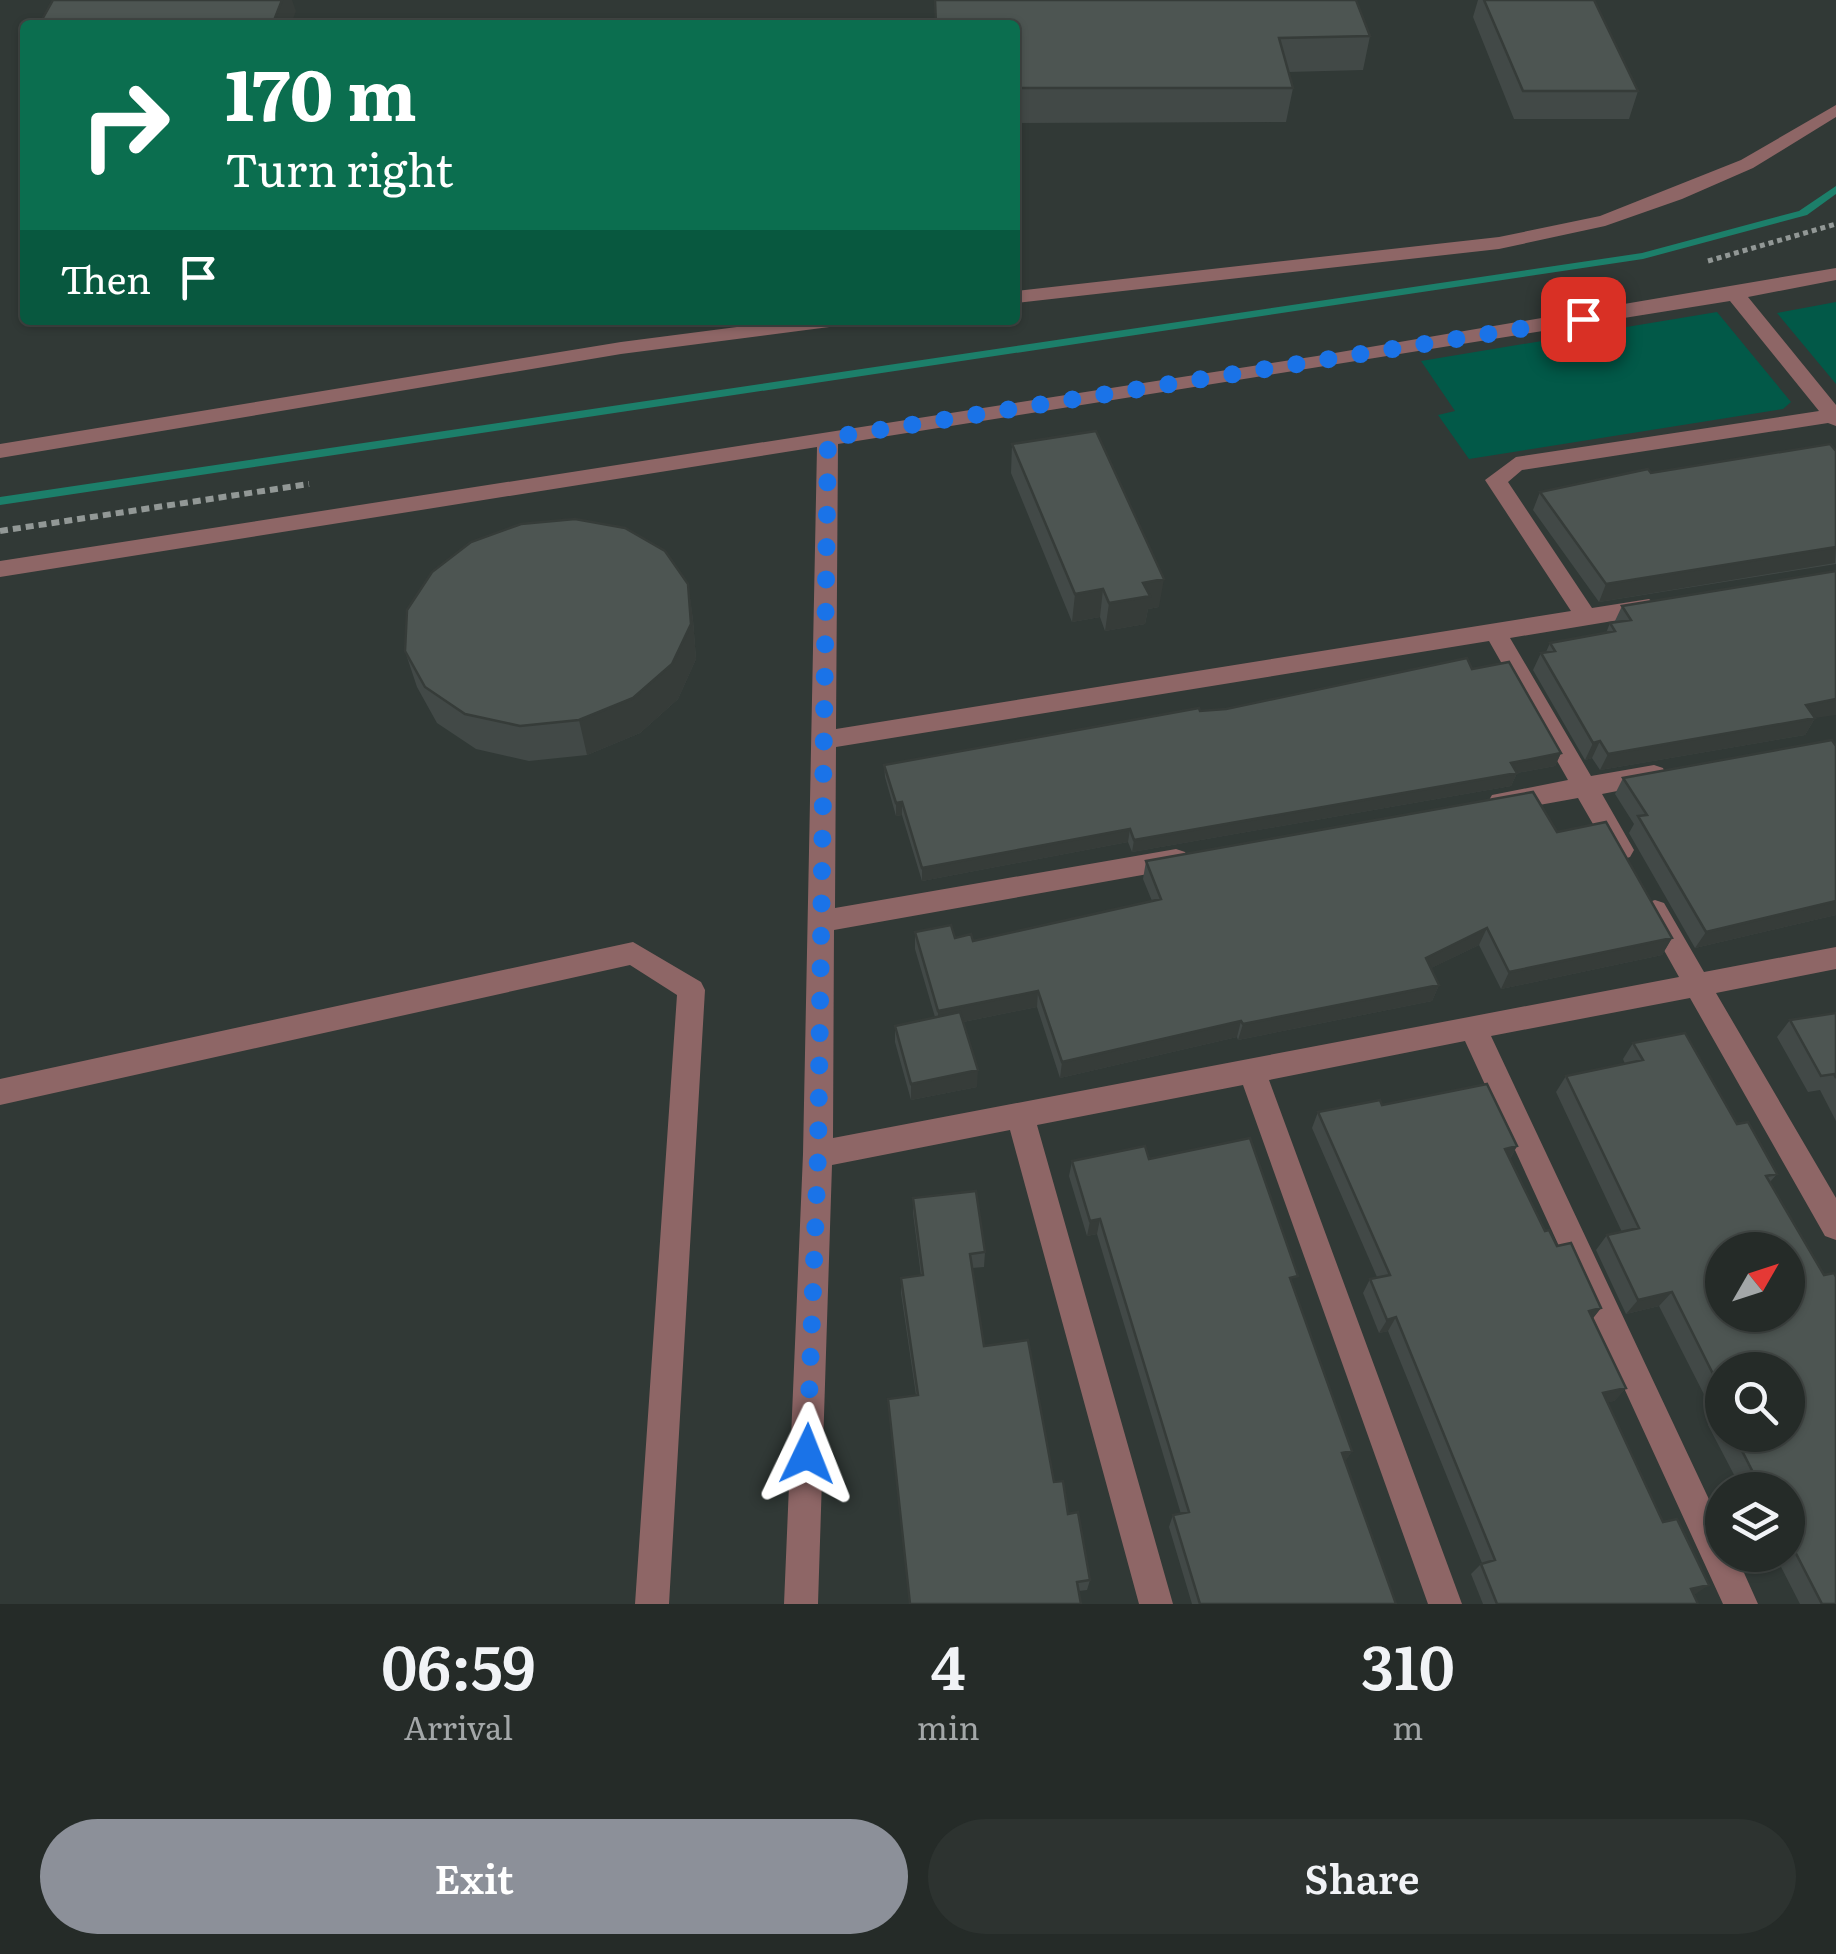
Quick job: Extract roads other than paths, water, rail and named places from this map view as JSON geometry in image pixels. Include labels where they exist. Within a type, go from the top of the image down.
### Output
[{"type":"street","points":[[1020,296],[1499,243],[1605,220],[1676,196],[1747,164],[1836,110]]},
{"type":"street","points":[[0,569],[1735,294],[1836,274]]},
{"type":"street","points":[[1735,294],[1835,417]]},
{"type":"street","points":[[0,451],[621,348],[798,325]]},
{"type":"street","points":[[1587,618],[1496,480],[1516,464],[1835,417]]},
{"type":"street","points":[[801,1604],[818,1154],[828,438]]},
{"type":"street","points":[[824,740],[1664,604]]},
{"type":"street","points":[[1496,633],[1836,1226]]},
{"type":"street","points":[[1467,808],[1681,770]]},
{"type":"street","points":[[821,921],[1193,856]]},
{"type":"street","points":[[0,1092],[633,953],[691,990],[652,1604]]},
{"type":"street","points":[[818,1154],[1836,958]]},
{"type":"street","points":[[1473,1028],[1741,1604]]},
{"type":"street","points":[[1252,1071],[1445,1604]]},
{"type":"street","points":[[1020,1115],[1156,1604]]},
{"type":"waterway","points":[[0,501],[1643,256],[1803,213],[1836,189]]}]
